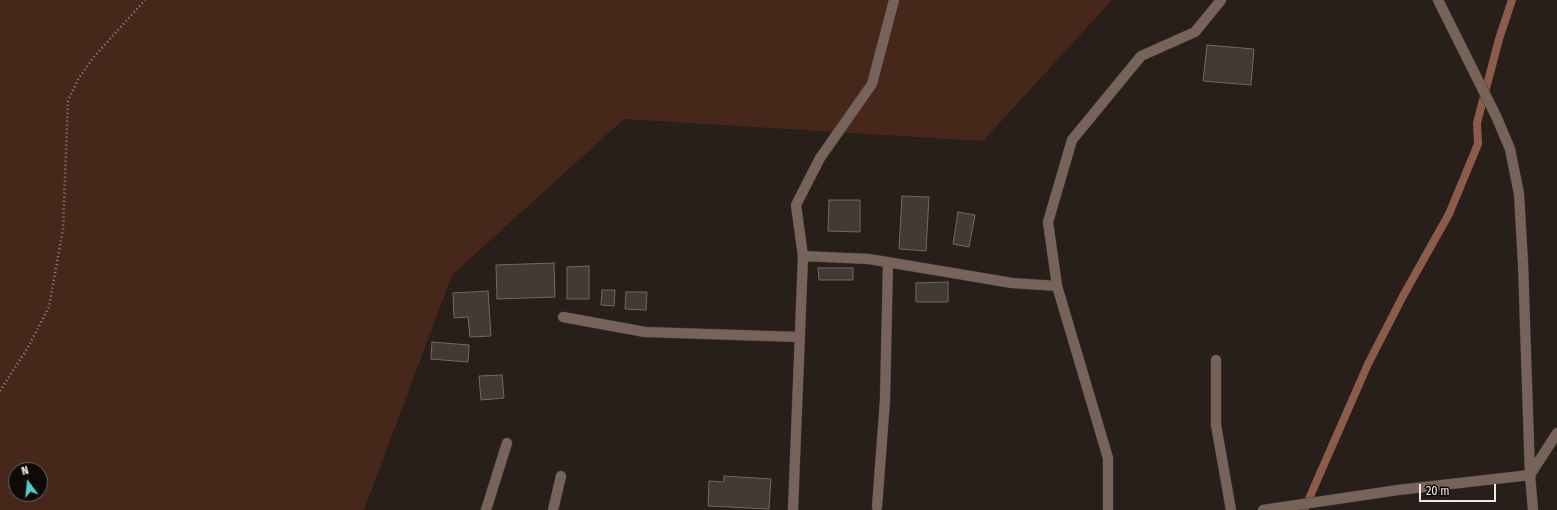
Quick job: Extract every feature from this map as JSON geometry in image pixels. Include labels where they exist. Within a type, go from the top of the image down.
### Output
[{"type":"street","points":[[793,510],[803,256],[796,205],[820,158],[872,84],[894,0]]},
{"type":"street","points":[[1108,510],[1108,458],[1057,286],[1048,222],[1072,140],[1141,56],[1195,32],[1222,0]]},
{"type":"street","points":[[1438,0],[1496,116],[1510,149],[1519,194],[1523,263],[1530,475],[1533,510]]},
{"type":"street","points":[[803,256],[869,259],[1012,283],[1057,286]]},
{"type":"street","points":[[877,507],[885,400],[888,262]]},
{"type":"street","points":[[563,317],[645,332],[799,337]]},
{"type":"street","points":[[1216,360],[1216,425],[1231,510]]},
{"type":"street","points":[[1530,475],[1557,433]]},
{"type":"street","points":[[486,510],[507,443]]},
{"type":"street","points":[[1263,510],[1398,490],[1530,475]]},
{"type":"street","points":[[553,510],[561,476]]},
{"type":"path","points":[[0,391],[27,349],[49,307],[63,229],[68,100],[79,78],[93,58],[145,0]]},
{"type":"shaded area","points":[[0,0],[1112,0],[983,141],[624,119],[452,275],[364,510],[0,510]]},
{"type":"building","points":[[1207,45],[1254,49],[1251,85],[1203,81]]},
{"type":"building","points":[[902,196],[929,197],[926,251],[899,249]]},
{"type":"building","points":[[829,200],[860,200],[860,232],[828,231]]},
{"type":"building","points":[[958,212],[975,215],[969,247],[953,244]]},
{"type":"building","points":[[554,263],[555,297],[497,299],[496,265]]},
{"type":"building","points":[[589,266],[589,299],[567,299],[567,267]]},
{"type":"building","points":[[818,268],[853,268],[853,280],[819,280]]},
{"type":"building","points":[[948,282],[948,302],[916,302],[916,283]]},
{"type":"building","points":[[602,290],[615,290],[614,306],[601,305]]},
{"type":"building","points":[[488,291],[491,336],[470,337],[468,317],[454,318],[453,293]]},
{"type":"building","points":[[626,292],[647,292],[646,310],[625,309]]},
{"type":"building","points":[[432,342],[469,345],[468,362],[431,359]]},
{"type":"building","points":[[502,375],[504,398],[481,400],[479,376]]},
{"type":"building","points":[[724,476],[771,479],[769,509],[708,506],[709,481],[724,482]]},
{"type":"waterway","points":[[1304,510],[1368,364],[1403,296],[1449,214],[1478,144],[1477,123],[1499,39],[1512,0]]}]
